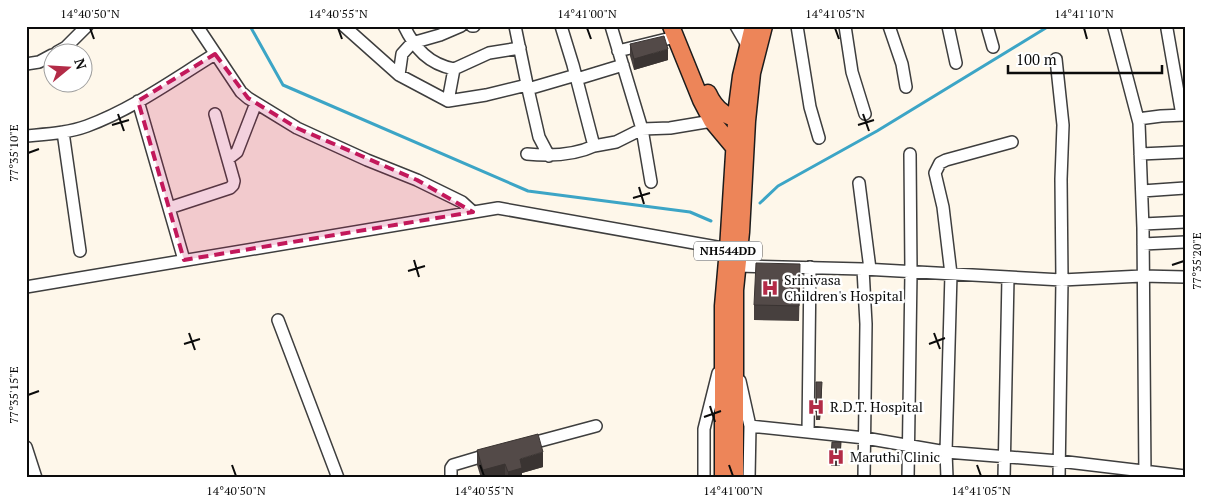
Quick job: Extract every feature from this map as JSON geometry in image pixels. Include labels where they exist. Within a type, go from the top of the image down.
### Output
[{"type":"highway","name":"NH544DD","points":[[723,478],[728,357],[734,319],[745,160],[741,120],[741,76],[752,26]]},
{"type":"highway","name":"NH544DD","points":[[735,478],[728,357],[722,306],[728,249],[734,147],[764,26]]},
{"type":"highway","points":[[676,30],[710,99],[721,112],[741,120]]},
{"type":"highway","points":[[676,30],[691,77],[712,121],[745,160]]},
{"type":"street","points":[[71,42],[87,26]]},
{"type":"street","points":[[197,26],[241,92],[256,103],[298,128],[367,160],[417,180],[462,202],[473,212]]},
{"type":"street","points":[[344,26],[400,75],[448,101],[577,77],[623,65]]},
{"type":"street","points":[[404,26],[412,43],[422,54],[435,63],[454,69],[489,53],[520,48]]},
{"type":"street","points":[[400,75],[402,54],[412,43],[440,35],[461,26]]},
{"type":"street","points":[[515,26],[539,137],[549,156]]},
{"type":"street","points":[[561,26],[577,77],[594,146]]},
{"type":"street","points":[[611,26],[642,129],[651,182]]},
{"type":"street","points":[[736,26],[748,45]]},
{"type":"street","points":[[797,26],[810,107],[819,138]]},
{"type":"street","points":[[845,26],[852,72],[865,114]]},
{"type":"street","points":[[890,26],[902,64],[906,87]]},
{"type":"street","points":[[948,26],[956,62]]},
{"type":"street","points":[[987,26],[993,47]]},
{"type":"street","points":[[1114,28],[1138,119],[1143,224],[1145,474]]},
{"type":"street","points":[[1138,119],[1183,115],[1167,29]]},
{"type":"street","points":[[618,51],[676,30]]},
{"type":"street","points":[[26,136],[63,132],[86,126],[138,101],[215,54]]},
{"type":"street","points":[[1056,59],[1062,125],[1059,478]]},
{"type":"street","points":[[26,64],[42,60]]},
{"type":"street","points":[[448,101],[454,69]]},
{"type":"street","points":[[138,101],[184,260]]},
{"type":"street","points":[[228,160],[237,152],[256,103]]},
{"type":"street","points":[[169,208],[232,187],[234,181],[215,114]]},
{"type":"street","points":[[527,154],[549,156],[568,153],[616,142],[642,129],[670,128],[712,121]]},
{"type":"street","points":[[63,132],[80,251]]},
{"type":"street","points":[[947,478],[950,274],[942,207],[935,173],[940,163],[946,160],[1012,142]]},
{"type":"street","points":[[1140,154],[1185,152]]},
{"type":"street","points":[[908,478],[911,272],[910,154]]},
{"type":"street","points":[[860,183],[867,269],[864,478]]},
{"type":"street","points":[[1142,191],[1185,188]]},
{"type":"street","points":[[26,287],[498,208],[728,249]]},
{"type":"street","points":[[1143,224],[1185,222]]},
{"type":"street","points":[[1143,244],[1185,242]]},
{"type":"street","points":[[738,266],[867,269],[1062,280],[1142,276],[1185,277]]},
{"type":"street","points":[[808,432],[810,267]]},
{"type":"street","points":[[1004,478],[1008,277]]},
{"type":"street","points":[[278,320],[338,478]]},
{"type":"street","points":[[728,357],[750,426],[749,478]]},
{"type":"street","points":[[704,478],[704,429],[728,357]]},
{"type":"street","points":[[451,478],[451,468],[456,463],[596,426]]},
{"type":"street","points":[[750,426],[865,438],[946,452],[1059,461],[1104,472],[1185,476]]},
{"type":"street","points":[[26,447],[36,478]]},
{"type":"highlighted area","points":[[215,54],[248,98],[297,128],[417,180],[473,212],[184,260],[138,101]]},
{"type":"building","points":[[664,36],[668,49],[634,59],[630,44]]},
{"type":"building","points":[[756,263],[800,264],[799,306],[754,305]]},
{"type":"building","points":[[816,382],[822,382],[820,412],[816,412]]},
{"type":"building","points":[[538,434],[543,452],[520,459],[522,468],[508,472],[505,464],[483,470],[477,450]]},
{"type":"building","points":[[832,442],[841,442],[840,458],[831,458]]},
{"type":"waterway","points":[[250,26],[283,85],[528,191],[690,212],[711,221]]},
{"type":"waterway","points":[[760,203],[778,186],[877,131],[1049,26]]},
{"type":"place","name":"Srinivasa Children's Hospital","points":[[770,288]]},
{"type":"place","name":"R.D.T. Hospital","points":[[816,407]]},
{"type":"place","name":"Maruthi Clinic","points":[[836,457]]}]
